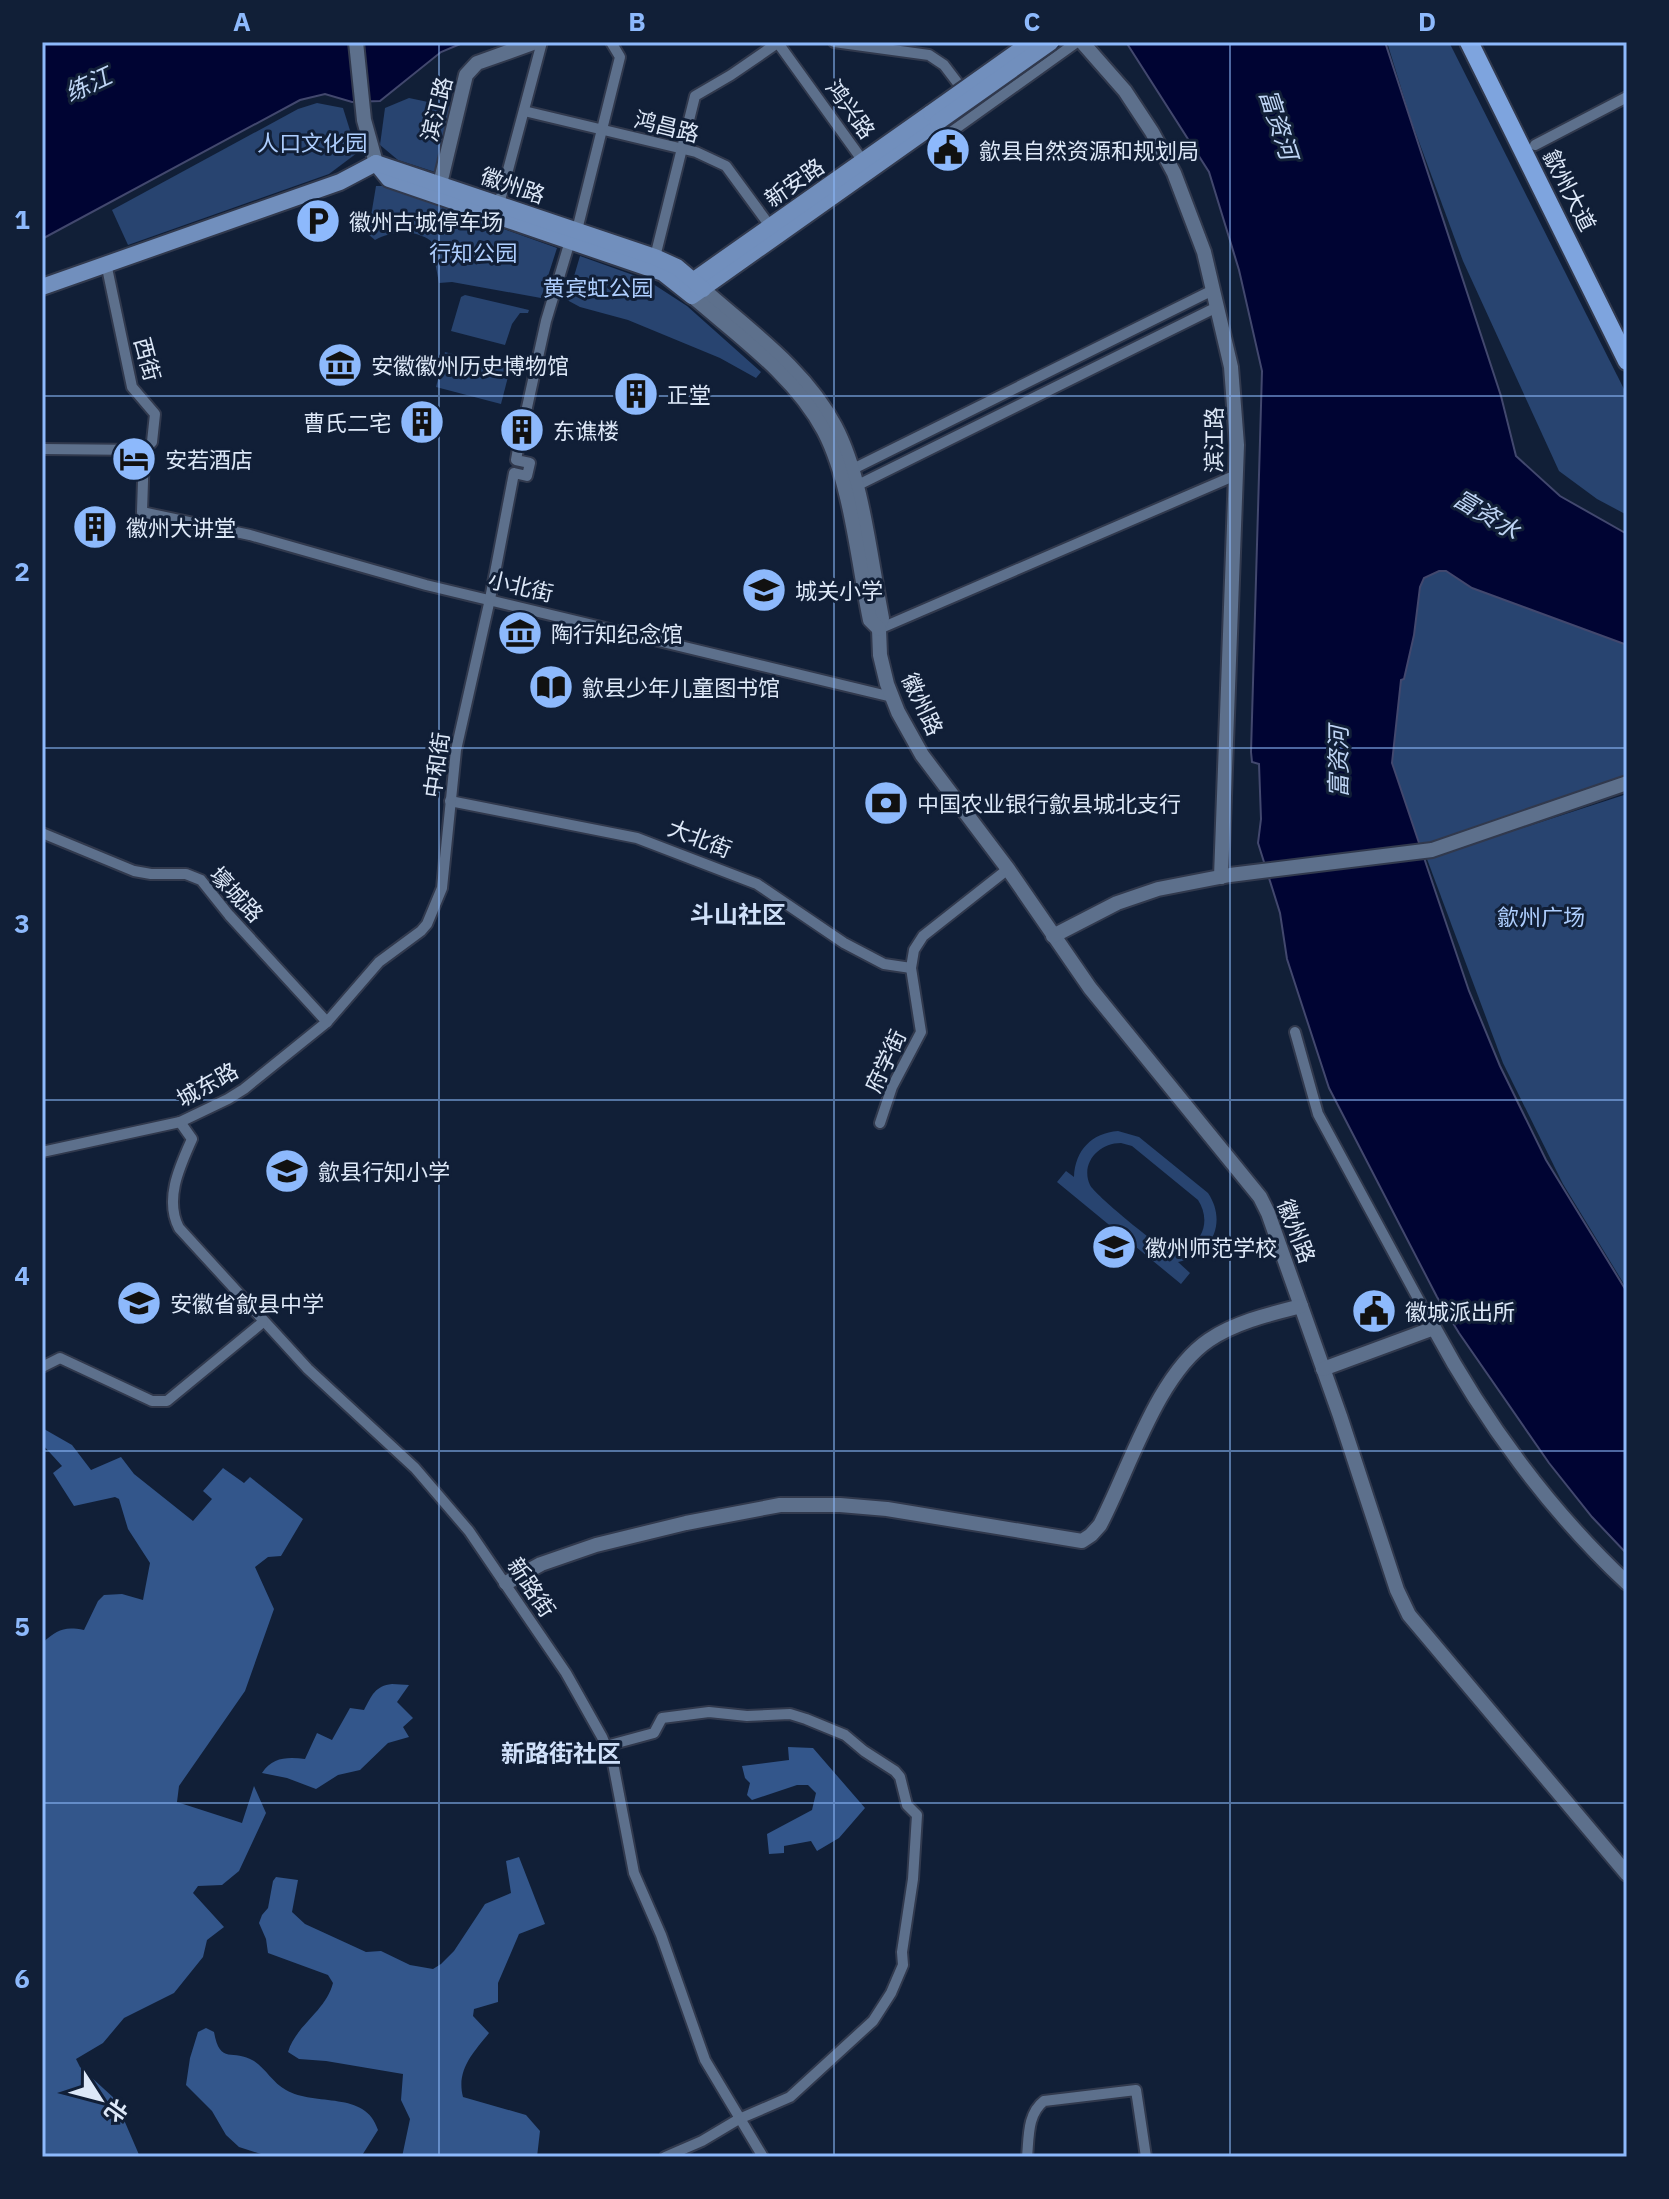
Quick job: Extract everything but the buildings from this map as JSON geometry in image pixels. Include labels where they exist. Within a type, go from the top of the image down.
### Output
[{"type":"highway","name":"歙州大道","points":[[1469,42],[1627,361]]},
{"type":"highway","name":"歙州大道","points":[[1482,42],[1627,332]]},
{"type":"main road","points":[[932,122],[1031,42]]},
{"type":"main road","points":[[932,122],[1051,42]]},
{"type":"main road","name":"新安路","points":[[693,288],[770,226],[863,161],[932,122]]},
{"type":"main road","name":"新安路","points":[[693,288],[932,122]]},
{"type":"main road","name":"徽州路","points":[[376,163],[499,204],[693,288]]},
{"type":"main road","name":"徽州路","points":[[376,163],[389,179],[573,236],[655,257],[677,267],[693,288]]},
{"type":"main road","points":[[42,287],[340,182],[376,163]]},
{"type":"street","points":[[356,42],[364,120],[376,163]]},
{"type":"street","points":[[499,204],[539,42]]},
{"type":"street","name":"滨江路","points":[[440,184],[468,71],[491,57],[539,42]]},
{"type":"street","points":[[524,421],[546,321],[573,236],[620,57],[611,42]]},
{"type":"street","points":[[655,257],[695,96],[778,42]]},
{"type":"street","name":"鸿兴路","points":[[778,42],[863,161]]},
{"type":"street","points":[[834,42],[929,55],[944,65],[979,112]]},
{"type":"street","points":[[932,122],[944,137],[1080,42]]},
{"type":"street","name":"滨江路","points":[[1080,42],[1125,91],[1163,152],[1192,214],[1231,367],[1235,396],[1236,475],[1226,876]]},
{"type":"street","points":[[1535,145],[1627,97]]},
{"type":"street","name":"鸿昌路","points":[[524,111],[708,156],[726,166],[770,226]]},
{"type":"street","name":"西街","points":[[106,263],[132,387],[155,414],[152,442],[144,450]]},
{"type":"street","name":"徽州路","points":[[693,288],[799,395],[824,431],[846,473],[882,618],[879,629],[883,670],[903,723],[934,772],[1008,869],[1090,988],[1255,1189],[1268,1213],[1397,1590],[1409,1615],[1627,1874]]},
{"type":"street","points":[[846,473],[1213,290]]},
{"type":"street","points":[[850,489],[1217,307]]},
{"type":"street","name":"中和街","points":[[327,1022],[373,968],[421,931],[431,916],[442,888],[456,750],[514,473],[527,476],[530,463],[516,460],[520,438]]},
{"type":"street","points":[[42,449],[144,450]]},
{"type":"street","name":"小北街","points":[[144,450],[142,512],[250,535],[414,581],[892,697]]},
{"type":"street","points":[[879,629],[1236,475]]},
{"type":"street","points":[[1053,936],[1141,894],[1226,876],[1432,850],[1627,783]]},
{"type":"street","name":"大北街","points":[[450,801],[661,845],[757,884],[844,943],[884,964],[911,968]]},
{"type":"street","name":"壕城路","points":[[42,833],[134,871],[186,874],[201,880],[327,1022]]},
{"type":"street","points":[[911,968],[914,950],[923,936],[1008,869]]},
{"type":"street","name":"府学街","points":[[880,1123],[892,1087],[921,1032],[911,968]]},
{"type":"street","name":"城东路","points":[[42,1152],[180,1122],[244,1089],[327,1022]]},
{"type":"street","points":[[1295,1032],[1318,1114],[1434,1328],[1478,1401],[1531,1474],[1578,1532],[1627,1583]]},
{"type":"street","name":"新路街","points":[[180,1122],[192,1139],[180,1164],[172,1199],[176,1222],[183,1233],[308,1369],[415,1468],[469,1531],[566,1673],[606,1746],[619,1788],[634,1873],[661,1935],[705,2060],[763,2157]]},
{"type":"street","points":[[506,1583],[541,1564],[596,1545],[780,1505],[887,1509],[1082,1541],[1100,1525],[1159,1402],[1195,1351],[1230,1329],[1301,1306]]},
{"type":"street","points":[[42,1367],[60,1358],[152,1401],[161,1402],[178,1392],[263,1322]]},
{"type":"street","points":[[1323,1369],[1434,1328]]},
{"type":"street","points":[[606,1746],[654,1733],[662,1718],[709,1712],[747,1716],[790,1714],[845,1735],[895,1771],[900,1777],[907,1805],[917,1815],[903,1965],[885,2005],[873,2021],[790,2097],[665,2157]]},
{"type":"street","points":[[1027,2157],[1031,2118],[1034,2110],[1044,2101],[1136,2090],[1146,2157]]},
{"type":"green space","points":[[1387,42],[1449,42],[1627,395],[1627,515],[1597,499],[1559,471],[1463,261],[1411,120]]},
{"type":"green space","points":[[409,98],[452,107],[435,172],[398,160],[380,145],[385,108]]},
{"type":"green space","name":"人口文化园","points":[[317,103],[343,108],[357,153],[329,174],[128,245],[112,210],[298,109]]},
{"type":"green space","name":"行知公园","points":[[376,186],[384,186],[557,248],[541,298],[452,282],[439,283],[431,241],[403,233],[375,240],[368,234]]},
{"type":"green space","name":"黄宾虹公园","points":[[580,256],[647,280],[687,306],[761,372],[756,378],[720,358],[628,320],[580,307],[567,300]]},
{"type":"green space","points":[[465,295],[529,310],[528,313],[520,313],[512,324],[505,345],[451,331],[461,297]]},
{"type":"green space","points":[[445,352],[510,369],[501,404],[436,387]]},
{"type":"green space","points":[[1446,571],[1472,588],[1627,645],[1627,778],[1431,846],[1420,846],[1392,763],[1401,679],[1414,635],[1420,587],[1424,578]]},
{"type":"green space","name":"歙州广场","points":[[1627,794],[1627,1289],[1563,1184],[1503,1063],[1427,859]]},
{"type":"green space","points":[[1118,1131],[1139,1137],[1208,1193],[1214,1204],[1216,1226],[1213,1236],[1199,1253],[1178,1262],[1190,1273],[1181,1284],[1057,1182],[1066,1171],[1074,1177],[1082,1151],[1093,1139]],"holes":[[[1121,1143],[1132,1146],[1198,1200],[1204,1213],[1204,1227],[1197,1240],[1190,1245],[1176,1250],[1161,1246],[1113,1208],[1090,1185],[1088,1169],[1099,1150]]]},
{"type":"shaded area","points":[[44,1429],[72,1445],[91,1470],[121,1457],[134,1474],[193,1521],[212,1499],[203,1491],[223,1468],[244,1483],[250,1477],[303,1519],[281,1556],[268,1557],[255,1567],[274,1609],[245,1691],[179,1786],[177,1802],[242,1823],[254,1786],[266,1813],[239,1871],[222,1885],[198,1886],[193,1893],[224,1927],[207,1940],[203,1957],[174,1993],[124,2018],[103,2043],[76,2059],[80,2067],[115,2099],[140,2157],[42,2157],[42,1643],[61,1630],[84,1630],[104,1595],[122,1594],[143,1600],[150,1563],[128,1529],[119,1499],[115,1497],[74,1506],[53,1473],[62,1466],[42,1444]]},
{"type":"shaded area","points":[[392,1684],[409,1685],[397,1702],[413,1718],[403,1727],[409,1737],[388,1743],[360,1770],[338,1775],[316,1789],[262,1773],[281,1759],[305,1759],[317,1733],[332,1740],[350,1708],[364,1710],[378,1689]]},
{"type":"shaded area","points":[[788,1747],[813,1748],[865,1808],[839,1838],[817,1851],[811,1841],[784,1846],[784,1853],[769,1854],[767,1834],[812,1810],[816,1793],[808,1785],[797,1785],[752,1800],[747,1795],[750,1783],[742,1766],[789,1760]]},
{"type":"shaded area","points":[[519,1857],[545,1924],[519,1934],[498,1983],[498,2002],[474,2009],[473,2016],[489,2033],[467,2062],[461,2087],[463,2097],[526,2115],[540,2131],[537,2157],[402,2157],[410,2119],[401,2100],[403,2074],[299,2059],[288,2052],[297,2034],[324,2002],[333,1983],[328,1975],[268,1953],[259,1923],[268,1908],[273,1881],[276,1877],[298,1880],[292,1912],[305,1924],[366,1952],[381,1951],[410,1965],[433,1969],[454,1951],[485,1904],[511,1893],[506,1861]]},
{"type":"shaded area","points":[[206,2028],[214,2032],[224,2053],[254,2061],[286,2090],[363,2109],[372,2117],[378,2130],[361,2157],[270,2157],[239,2147],[226,2135],[212,2111],[186,2085],[198,2032]]},
{"type":"water","name":"练江","points":[[42,42],[465,42],[441,52],[380,101],[352,102],[325,94],[300,100],[42,239]]},
{"type":"water","points":[[1126,42],[1385,42],[1501,396],[1516,456],[1560,496],[1627,534],[1627,645],[1472,588],[1446,571],[1424,578],[1414,635],[1404,679],[1401,680],[1392,763],[1469,991],[1500,1066],[1546,1160],[1627,1292],[1627,1554],[1592,1517],[1549,1463],[1459,1333],[1437,1297],[1329,1088],[1287,959],[1280,913],[1258,843],[1261,819],[1259,764],[1252,762],[1251,752],[1262,371],[1239,270],[1209,172]]},
{"type":"place","name":"歙县自然资源和规划局","points":[[948,150]]},
{"type":"place","name":"徽州古城停车场","points":[[318,221]]},
{"type":"place","name":"安徽徽州历史博物馆","points":[[340,365]]},
{"type":"place","name":"正堂","points":[[636,394]]},
{"type":"place","name":"曹氏二宅","points":[[422,422]]},
{"type":"place","name":"东谯楼","points":[[522,430]]},
{"type":"place","name":"安若酒店","points":[[134,459]]},
{"type":"place","name":"徽州大讲堂","points":[[95,527]]},
{"type":"place","name":"城关小学","points":[[764,590]]},
{"type":"place","name":"陶行知纪念馆","points":[[520,633]]},
{"type":"place","name":"歙县少年儿童图书馆","points":[[551,687]]},
{"type":"place","name":"中国农业银行歙县城北支行","points":[[886,803]]},
{"type":"place","name":"歙县行知小学","points":[[287,1171]]},
{"type":"place","name":"徽州师范学校","points":[[1114,1247]]},
{"type":"place","name":"安徽省歙县中学","points":[[139,1303]]},
{"type":"place","name":"徽城派出所","points":[[1374,1311]]},
{"type":"district","name":"斗山社区","points":[[738,914]]},
{"type":"district","name":"新路街社区","points":[[561,1753]]},
{"type":"water label","name":"富资河","points":[[1279,124]]},
{"type":"water label","name":"富资水","points":[[1487,514]]},
{"type":"water label","name":"富资河","points":[[1338,762]]}]
